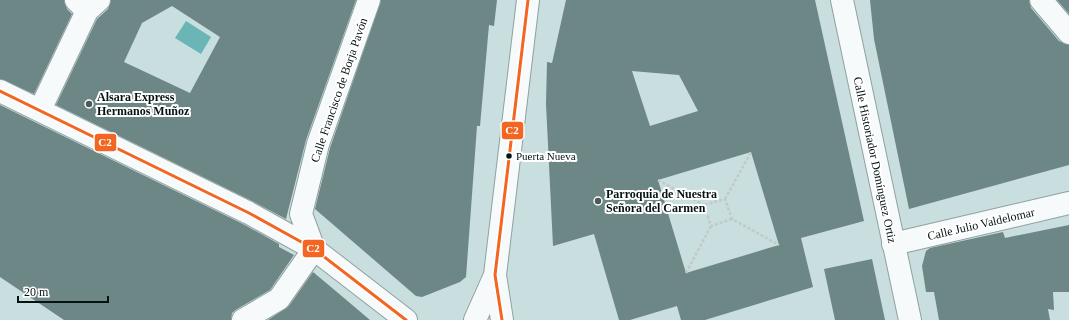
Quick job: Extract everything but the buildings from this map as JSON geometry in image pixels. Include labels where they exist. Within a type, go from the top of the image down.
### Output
[{"type":"street","name":"Calle Francisco de Borja Pavón","points":[[314,249],[301,214],[318,144],[369,0]]},
{"type":"street","points":[[502,320],[495,275],[528,0]]},
{"type":"street","name":"Calle Historiador Domínguez Ortiz","points":[[842,0],[910,320]]},
{"type":"street","points":[[1041,0],[1069,33]]},
{"type":"street","points":[[40,110],[87,4]]},
{"type":"street","points":[[0,91],[249,213],[314,249],[406,320]]},
{"type":"street","name":"Calle Julio Valdelomar","points":[[893,244],[1069,203]]},
{"type":"street","points":[[242,320],[279,299],[314,249]]},
{"type":"street","points":[[475,320],[495,275]]},
{"type":"path","points":[[704,205],[725,199],[751,152]]},
{"type":"path","points":[[658,180],[704,205],[711,226]]},
{"type":"path","points":[[725,199],[732,220],[779,245]]},
{"type":"path","points":[[686,273],[711,226],[732,220]]},
{"type":"water","points":[[186,21],[211,37],[201,54],[175,38]]},
{"type":"transit line","name":"C2","points":[[502,320],[495,275],[528,0]]},
{"type":"transit line","name":"C2","points":[[0,91],[249,213],[314,249],[406,320]]},
{"type":"place","name":"Alsara Express Hermanos Muñoz","points":[[89,104]]},
{"type":"place","name":"Puerta Nueva","points":[[509,156]]},
{"type":"place","name":"Parroquia de Nuestra Señora del Carmen","points":[[598,201]]}]
